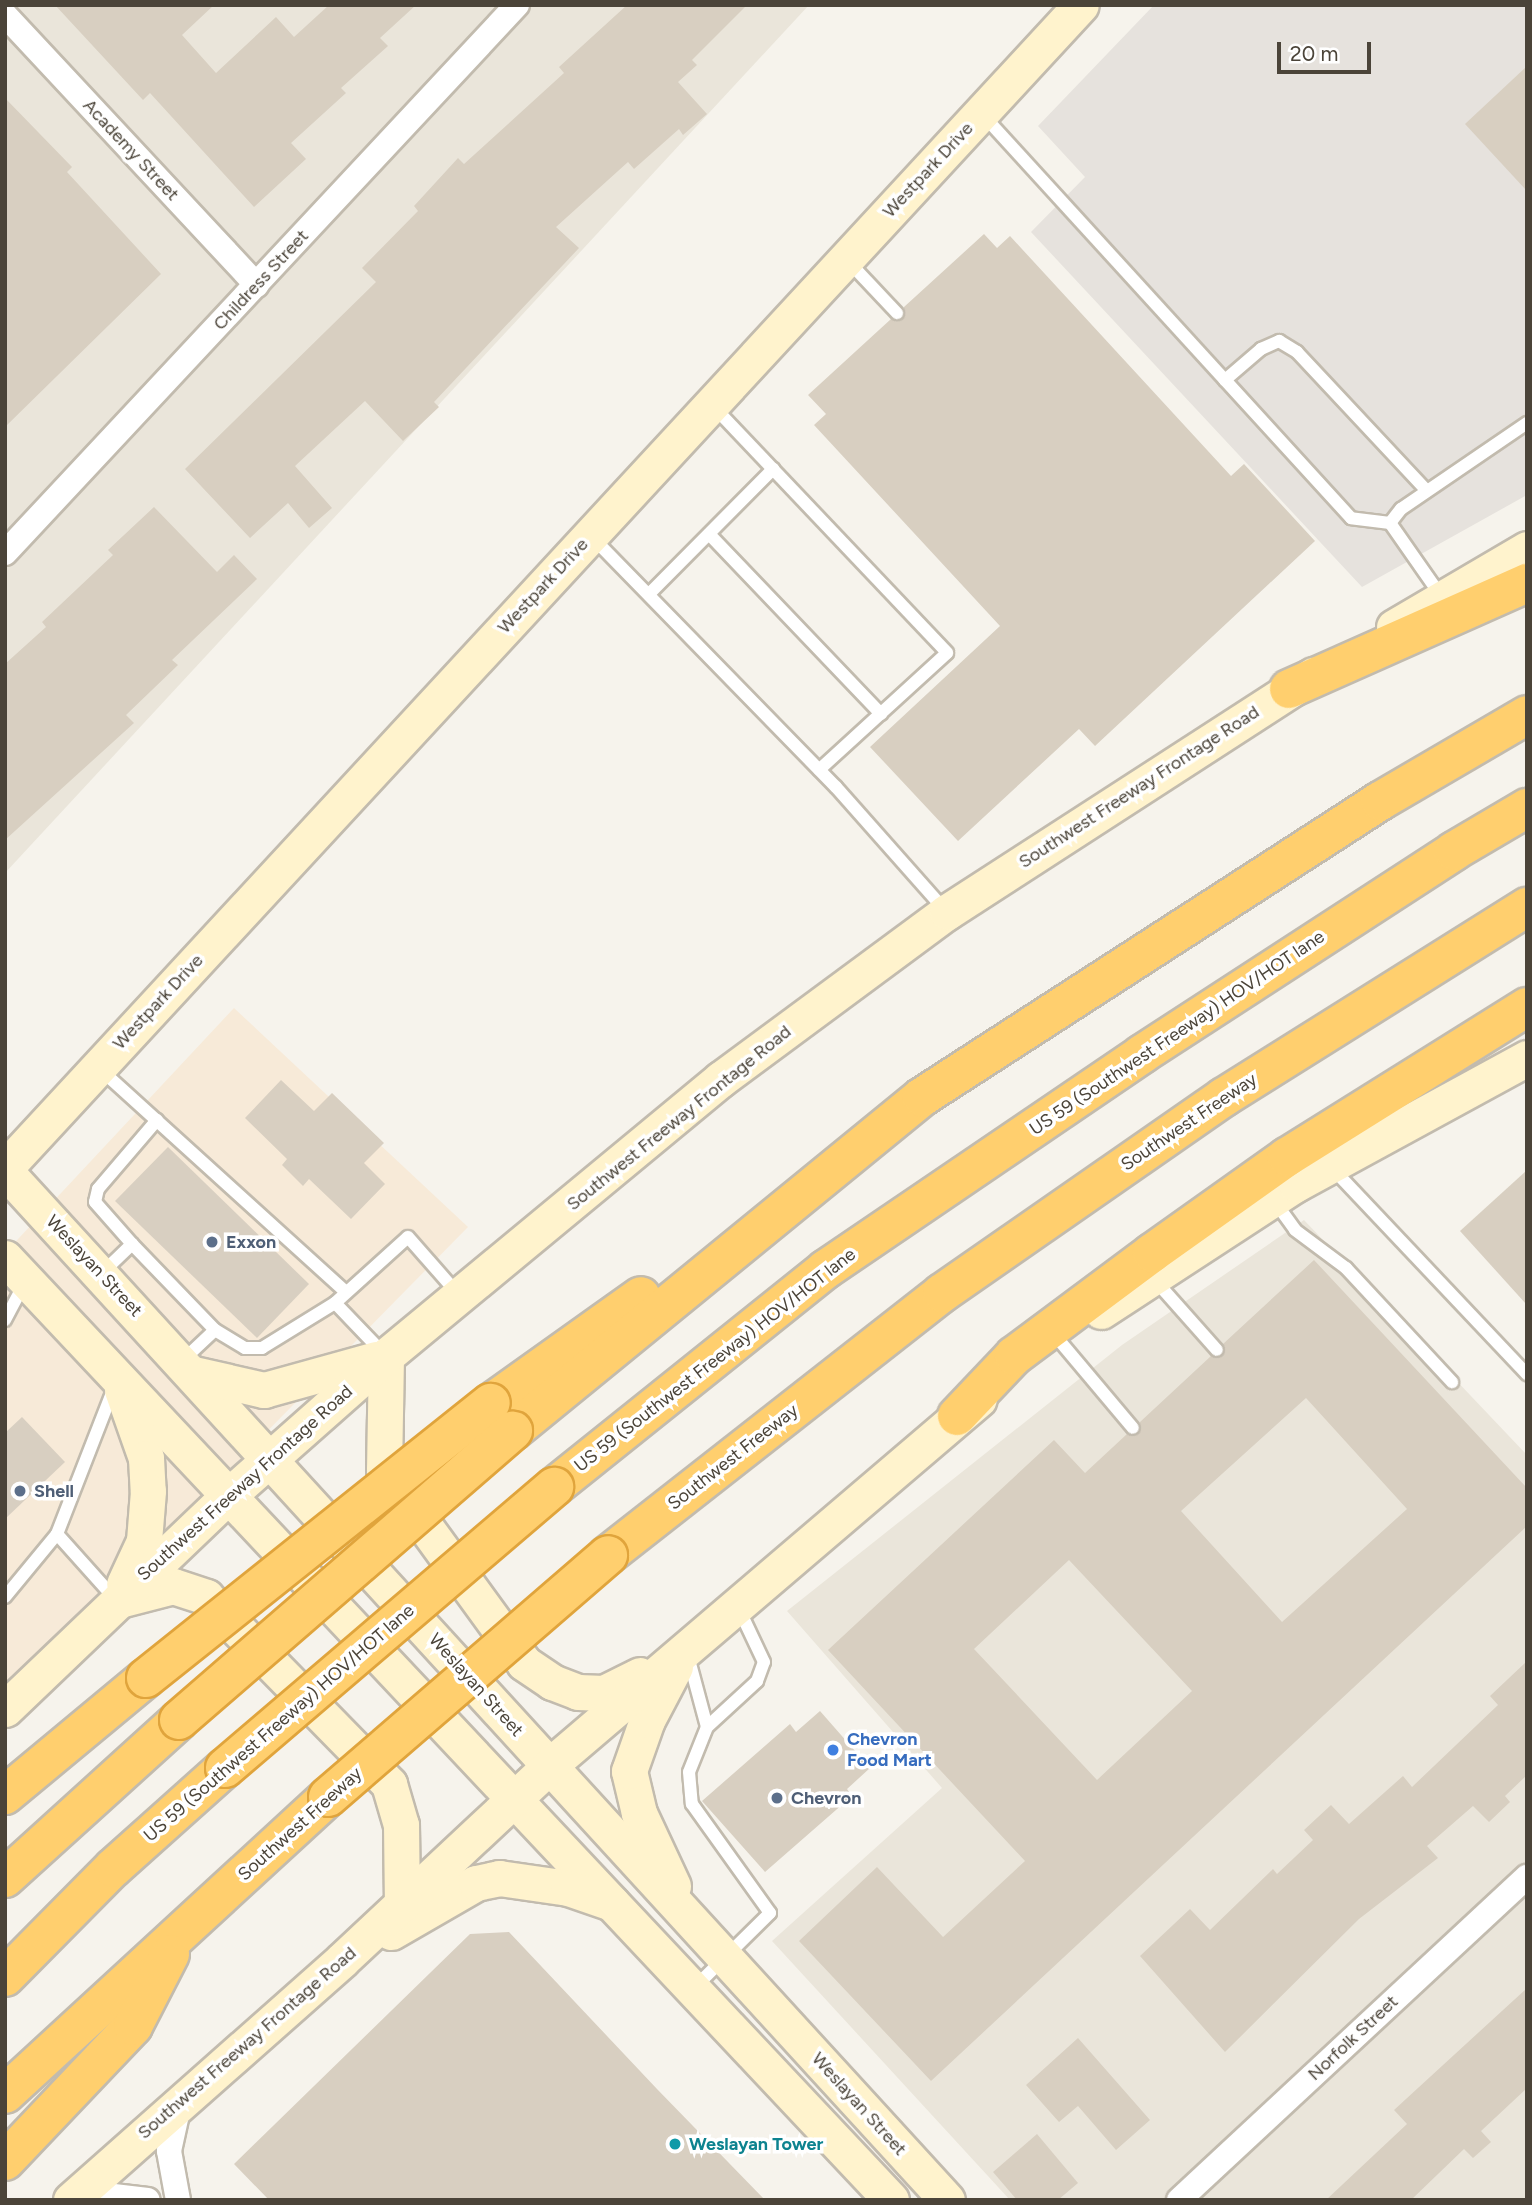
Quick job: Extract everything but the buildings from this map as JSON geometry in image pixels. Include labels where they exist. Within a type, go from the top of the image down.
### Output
[{"type":"highway","points":[[1289,689],[1527,583]]},
{"type":"highway","points":[[5,1795],[146,1678],[502,1417],[922,1097],[1380,801],[1527,715]]},
{"type":"highway","name":"US 59 (Southwest Freeway) HOV/HOT lane","points":[[5,1977],[113,1867],[225,1768],[554,1487],[826,1269],[1142,1054],[1454,851],[1527,808]]},
{"type":"highway","name":"Southwest Freeway","points":[[5,2094],[184,1927],[608,1555],[942,1293],[1224,1097],[1527,907]]},
{"type":"highway","points":[[957,1416],[1014,1356],[1174,1237],[1287,1157],[1527,1007]]},
{"type":"highway","points":[[5,1878],[179,1720],[502,1417]]},
{"type":"highway","points":[[5,2161],[133,2025],[184,1927]]},
{"type":"main road","name":"Westpark Drive","points":[[5,1169],[1081,5]]},
{"type":"main road","name":"Southwest Freeway Frontage Road","points":[[5,1709],[116,1600],[228,1496],[386,1356],[721,1079],[947,912],[1289,689],[1527,549]]},
{"type":"main road","name":"Southwest Freeway Frontage Road","points":[[76,2196],[342,1960],[549,1766],[957,1416],[1058,1339],[1273,1199],[1329,1165],[1527,1058]]},
{"type":"main road","name":"Weslayan Street","points":[[5,1169],[947,2200]]},
{"type":"main road","points":[[16,1269],[616,1904],[891,2200]]},
{"type":"main road","points":[[188,1367],[264,1390],[386,1356],[384,1469],[524,1663],[552,1682],[578,1692],[604,1693],[679,1653]]},
{"type":"main road","points":[[116,1600],[144,1541],[148,1491],[146,1458],[118,1378]]},
{"type":"main road","points":[[116,1600],[173,1586],[206,1597],[389,1784],[401,1825],[402,1903]]},
{"type":"main road","points":[[679,1653],[647,1720],[629,1771],[639,1813],[688,1918]]},
{"type":"main road","points":[[342,1960],[476,1883],[510,1878],[568,1888],[616,1904]]},
{"type":"street","name":"Childress Street","points":[[5,553],[517,5]]},
{"type":"street","name":"Academy Street","points":[[5,15],[257,285]]},
{"type":"street","name":"Norfolk Street","points":[[1179,2200],[1527,1877]]},
{"type":"street","points":[[178,2200],[169,2151],[180,2102]]},
{"type":"street","points":[[76,2196],[148,2200]]},
{"type":"lane","points":[[981,114],[1351,518],[1390,523],[1443,598]]},
{"type":"lane","points":[[846,259],[897,313]]},
{"type":"lane","points":[[1225,380],[1261,349],[1279,341],[1297,352],[1427,491]]},
{"type":"lane","points":[[711,405],[947,653],[819,770]]},
{"type":"lane","points":[[1390,523],[1427,491],[1527,423]]},
{"type":"lane","points":[[650,593],[773,469]]},
{"type":"lane","points":[[709,534],[881,714]]},
{"type":"lane","points":[[591,535],[819,770],[947,912]]},
{"type":"lane","points":[[98,1068],[345,1291]]},
{"type":"lane","points":[[157,1121],[98,1189],[95,1202],[215,1330],[245,1349],[262,1348],[335,1303],[345,1291],[408,1237],[461,1296]]},
{"type":"lane","points":[[1329,1165],[1527,1374]]},
{"type":"lane","points":[[1273,1199],[1294,1230],[1339,1261],[1452,1382]]},
{"type":"lane","points":[[101,1274],[132,1244]]},
{"type":"lane","points":[[5,1320],[16,1269]]},
{"type":"lane","points":[[1153,1278],[1217,1350]]},
{"type":"lane","points":[[335,1303],[386,1356]]},
{"type":"lane","points":[[188,1367],[215,1330]]},
{"type":"lane","points":[[1058,1339],[1133,1428]]},
{"type":"lane","points":[[5,1597],[57,1534],[118,1378]]},
{"type":"lane","points":[[57,1534],[116,1600]]},
{"type":"lane","points":[[694,1988],[727,1959],[770,1913],[692,1804],[689,1772],[707,1727],[757,1681],[764,1662],[737,1604]]},
{"type":"lane","points":[[679,1653],[707,1727]]},
{"type":"shaded area","points":[[5,5],[809,5],[5,873]]},
{"type":"shaded area","points":[[1154,5],[1527,5],[1527,495],[1362,587],[1031,232],[1085,177],[1038,126]]},
{"type":"shaded area","points":[[234,1008],[468,1227],[5,1698],[5,1253]]},
{"type":"shaded area","points":[[1304,1220],[1527,1455],[1527,2200],[1010,2200],[772,1941],[942,1788],[787,1611],[1122,1345]]},
{"type":"place","name":"Exxon","points":[[212,1242]]},
{"type":"place","name":"Shell","points":[[20,1491]]},
{"type":"place","name":"Chevron Food Mart","points":[[833,1750]]},
{"type":"place","name":"Chevron","points":[[777,1798]]},
{"type":"place","name":"Weslayan Tower","points":[[675,2144]]}]
